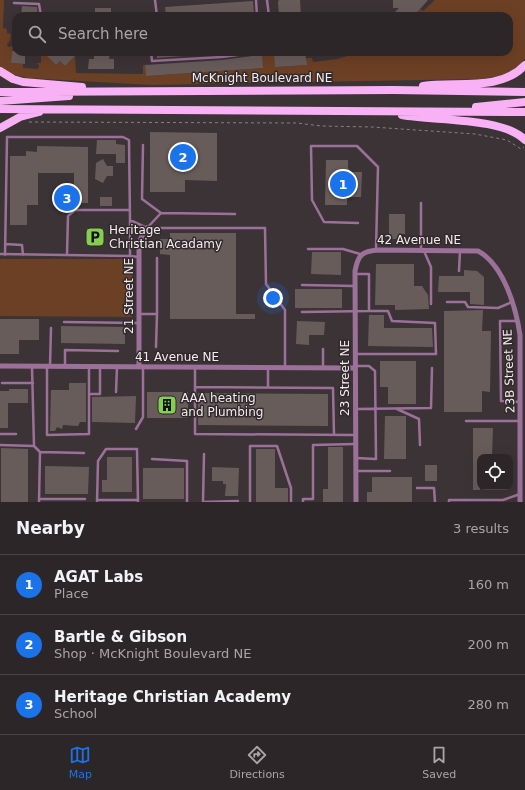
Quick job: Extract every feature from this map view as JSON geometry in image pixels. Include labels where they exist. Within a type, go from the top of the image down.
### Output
[{"type":"main road","points":[[394,90],[436,84],[484,83],[505,79],[518,73],[525,65]]},
{"type":"main road","points":[[0,71],[13,79],[23,82],[115,91]]},
{"type":"main road","name":"McKnight Boulevard NE","points":[[0,92],[394,90],[525,92]]},
{"type":"main road","points":[[0,101],[60,97],[87,92]]},
{"type":"main road","points":[[432,111],[525,102]]},
{"type":"main road","points":[[0,109],[525,112]]},
{"type":"main road","points":[[0,128],[20,117],[49,109]]},
{"type":"main road","points":[[385,112],[421,119],[493,125],[511,130],[525,140]]},
{"type":"street","name":"21 Street NE","points":[[141,367],[139,257],[141,238],[147,228]]},
{"type":"street","name":"42 Avenue NE","points":[[360,254],[367,250],[478,251]]},
{"type":"street","name":"23B Street NE","points":[[478,251],[487,257],[493,265],[513,302],[518,321],[521,348],[520,502]]},
{"type":"street","name":"23 Street NE","points":[[356,502],[355,274],[357,261],[360,254]]},
{"type":"street","name":"41 Avenue NE","points":[[0,366],[268,368],[355,367]]},
{"type":"lane","points":[[155,0],[156,12]]},
{"type":"lane","points":[[256,0],[258,12]]},
{"type":"lane","points":[[267,0],[268,12]]},
{"type":"lane","points":[[14,3],[39,4],[40,12]]},
{"type":"lane","points":[[151,56],[152,61],[229,56]]},
{"type":"lane","points":[[5,254],[7,138],[95,135],[123,136],[129,140],[130,256]]},
{"type":"lane","points":[[143,145],[142,199],[161,213],[235,214]]},
{"type":"lane","points":[[358,224],[324,222],[312,200],[311,146],[357,146],[378,167],[376,250]]},
{"type":"lane","points":[[421,203],[422,250],[430,267],[431,304]]},
{"type":"lane","points":[[67,255],[68,216],[75,210],[130,210]]},
{"type":"lane","points":[[147,228],[161,213]]},
{"type":"lane","points":[[130,220],[147,228],[265,228],[266,284],[284,310],[286,368]]},
{"type":"lane","points":[[5,244],[22,245],[23,255]]},
{"type":"lane","points":[[308,249],[343,249],[360,254]]},
{"type":"lane","points":[[459,271],[460,250]]},
{"type":"lane","points":[[0,254],[139,257]]},
{"type":"lane","points":[[156,347],[157,258]]},
{"type":"lane","points":[[355,274],[369,274],[369,311]]},
{"type":"lane","points":[[302,285],[355,286]]},
{"type":"lane","points":[[447,302],[465,302],[468,308],[498,308],[513,302]]},
{"type":"lane","points":[[302,312],[388,311],[392,321],[435,322],[436,354],[355,354]]},
{"type":"lane","points":[[139,314],[157,314]]},
{"type":"lane","points":[[518,321],[500,321],[501,401],[521,402]]},
{"type":"lane","points":[[64,322],[139,323]]},
{"type":"lane","points":[[51,328],[47,435],[89,434],[90,366]]},
{"type":"lane","points":[[322,368],[323,349]]},
{"type":"lane","points":[[65,366],[65,350],[118,351]]},
{"type":"lane","points":[[32,366],[34,446],[40,452],[84,453]]},
{"type":"lane","points":[[355,367],[368,366],[375,371],[376,459],[356,458]]},
{"type":"lane","points":[[89,394],[100,394],[100,367]]},
{"type":"lane","points":[[116,392],[117,367]]},
{"type":"lane","points":[[136,429],[143,417],[141,367]]},
{"type":"lane","points":[[195,367],[195,434],[355,435]]},
{"type":"lane","points":[[268,368],[268,388]]},
{"type":"lane","points":[[355,409],[431,408],[432,368]]},
{"type":"lane","points":[[2,383],[32,383]]},
{"type":"lane","points":[[195,387],[333,388],[334,435]]},
{"type":"lane","points":[[395,408],[419,419],[420,445]]},
{"type":"lane","points":[[466,421],[521,422]]},
{"type":"lane","points":[[0,434],[16,434]]},
{"type":"lane","points":[[303,502],[303,499],[313,499],[313,445],[355,444]]},
{"type":"lane","points":[[0,445],[34,446]]},
{"type":"lane","points":[[250,502],[250,446],[277,446],[291,488],[291,502]]},
{"type":"lane","points":[[106,449],[137,449],[138,501],[97,501],[98,461],[106,449]]},
{"type":"lane","points":[[40,452],[39,500],[85,499]]},
{"type":"lane","points":[[204,454],[203,502],[238,501]]},
{"type":"lane","points":[[152,460],[187,461],[187,502]]},
{"type":"lane","points":[[356,471],[390,471]]},
{"type":"lane","points":[[417,488],[434,488],[434,502]]},
{"type":"lane","points":[[449,502],[449,500],[503,500],[520,494]]},
{"type":"path","points":[[26,122],[297,123],[322,126],[372,127],[476,134],[507,140],[521,148],[525,146]]},
{"type":"shaded area","points":[[0,0],[4,0],[3,28],[7,29],[7,33],[11,34],[10,41],[7,44],[8,47],[12,46],[11,63],[23,64],[23,68],[38,69],[39,65],[36,63],[41,63],[41,56],[47,56],[56,65],[60,61],[65,66],[75,56],[76,73],[143,74],[143,65],[145,65],[146,76],[263,68],[262,56],[275,56],[276,67],[306,65],[306,58],[312,58],[313,62],[347,56],[513,56],[513,12],[418,12],[421,9],[423,11],[435,0],[525,0],[525,58],[516,68],[505,74],[480,79],[151,85],[27,78],[8,73],[0,66]]},
{"type":"shaded area","points":[[0,259],[132,259],[132,317],[0,316]]},
{"type":"building","points":[[279,0],[300,0],[301,12],[279,12]]},
{"type":"building","points":[[393,0],[428,0],[418,12],[395,12],[399,8],[393,8]]},
{"type":"building","points":[[253,1],[254,12],[166,12],[165,7]]},
{"type":"building","points":[[22,6],[37,7],[38,12],[21,12]]},
{"type":"building","points":[[95,8],[111,8],[111,12],[95,12]]},
{"type":"building","points":[[12,51],[12,56],[25,56],[25,64],[11,63]]},
{"type":"building","points":[[47,56],[75,56],[65,66],[60,61],[56,65]]},
{"type":"building","points":[[94,56],[109,56],[109,59],[114,59],[114,69],[88,69],[89,59],[94,59]]},
{"type":"building","points":[[157,56],[184,56],[157,58]]},
{"type":"building","points":[[262,56],[263,68],[146,76],[145,65]]},
{"type":"building","points":[[274,56],[306,56],[307,65],[275,67]]},
{"type":"building","points":[[150,132],[217,133],[217,181],[185,180],[185,192],[150,192]]},
{"type":"building","points":[[97,140],[116,140],[116,144],[125,145],[125,163],[116,163],[116,154],[96,154]]},
{"type":"building","points":[[37,146],[88,147],[88,203],[74,203],[74,173],[38,173],[38,205],[27,205],[27,225],[10,225],[10,156],[26,156],[26,151],[37,152]]},
{"type":"building","points":[[103,159],[107,166],[113,166],[113,176],[107,176],[103,183],[95,179],[96,163]]},
{"type":"building","points":[[326,160],[348,160],[348,168],[351,172],[362,172],[361,197],[347,197],[347,205],[325,205]]},
{"type":"building","points":[[100,197],[112,197],[112,206],[100,206]]},
{"type":"building","points":[[389,214],[405,214],[405,234],[399,234],[399,239],[389,239]]},
{"type":"building","points":[[170,233],[236,233],[236,314],[255,314],[255,319],[170,319],[170,255],[160,254],[160,239],[170,239]]},
{"type":"building","points":[[312,252],[341,252],[341,275],[311,274]]},
{"type":"building","points":[[376,264],[414,264],[414,286],[422,286],[428,295],[429,309],[395,310],[395,305],[375,305]]},
{"type":"building","points":[[464,270],[477,271],[484,277],[484,305],[470,304],[470,292],[438,292],[439,276],[464,276]]},
{"type":"building","points":[[295,289],[342,289],[342,308],[295,308]]},
{"type":"building","points":[[483,310],[482,331],[491,331],[490,392],[482,391],[482,412],[444,412],[444,311]]},
{"type":"building","points":[[369,315],[384,315],[384,328],[432,328],[433,347],[368,346]]},
{"type":"building","points":[[0,319],[39,319],[39,340],[19,340],[19,354],[0,354]]},
{"type":"building","points":[[297,321],[325,322],[324,335],[309,335],[309,345],[296,344]]},
{"type":"building","points":[[61,326],[125,327],[125,344],[61,343]]},
{"type":"building","points":[[380,361],[416,361],[416,404],[388,404],[388,387],[380,387]]},
{"type":"building","points":[[69,383],[86,383],[86,422],[80,422],[78,426],[63,425],[62,429],[57,427],[55,431],[50,431],[51,390],[69,390]]},
{"type":"building","points":[[9,389],[28,389],[28,403],[8,403],[8,428],[0,428],[0,391],[9,391]]},
{"type":"building","name":"AAA heating and Plumbing","points":[[147,392],[188,392],[188,418],[147,418]]},
{"type":"building","points":[[198,393],[328,394],[328,426],[198,425]]},
{"type":"building","points":[[136,396],[135,423],[92,422],[92,397]]},
{"type":"building","points":[[385,416],[406,416],[406,459],[384,459]]},
{"type":"building","points":[[473,428],[493,428],[492,454],[477,454],[477,490],[473,490]]},
{"type":"building","points":[[328,447],[343,447],[343,502],[323,502],[323,489],[328,489]]},
{"type":"building","points":[[1,448],[28,449],[28,502],[1,502]]},
{"type":"building","points":[[256,449],[275,449],[275,488],[288,488],[288,502],[256,502]]},
{"type":"building","points":[[107,457],[132,457],[132,492],[102,492],[102,480],[107,480]]},
{"type":"building","points":[[425,465],[437,465],[437,481],[425,481]]},
{"type":"building","points":[[45,466],[89,467],[88,494],[45,494]]},
{"type":"building","points":[[212,467],[239,468],[238,496],[225,496],[226,484],[223,484],[223,481],[212,481]]},
{"type":"building","points":[[143,468],[184,468],[184,499],[143,499]]},
{"type":"building","points":[[372,477],[412,477],[412,502],[367,502],[367,492],[372,492]]},
{"type":"place","name":"Bartle & Gibson","points":[[183,157]]},
{"type":"place","name":"AGAT Labs","points":[[343,184]]},
{"type":"place","name":"Heritage Christian Academy","points":[[67,198]]},
{"type":"place","name":"Heritage Christian Acadamy","points":[[95,237]]},
{"type":"place","name":"AAA heating and Plumbing","points":[[167,405]]}]
